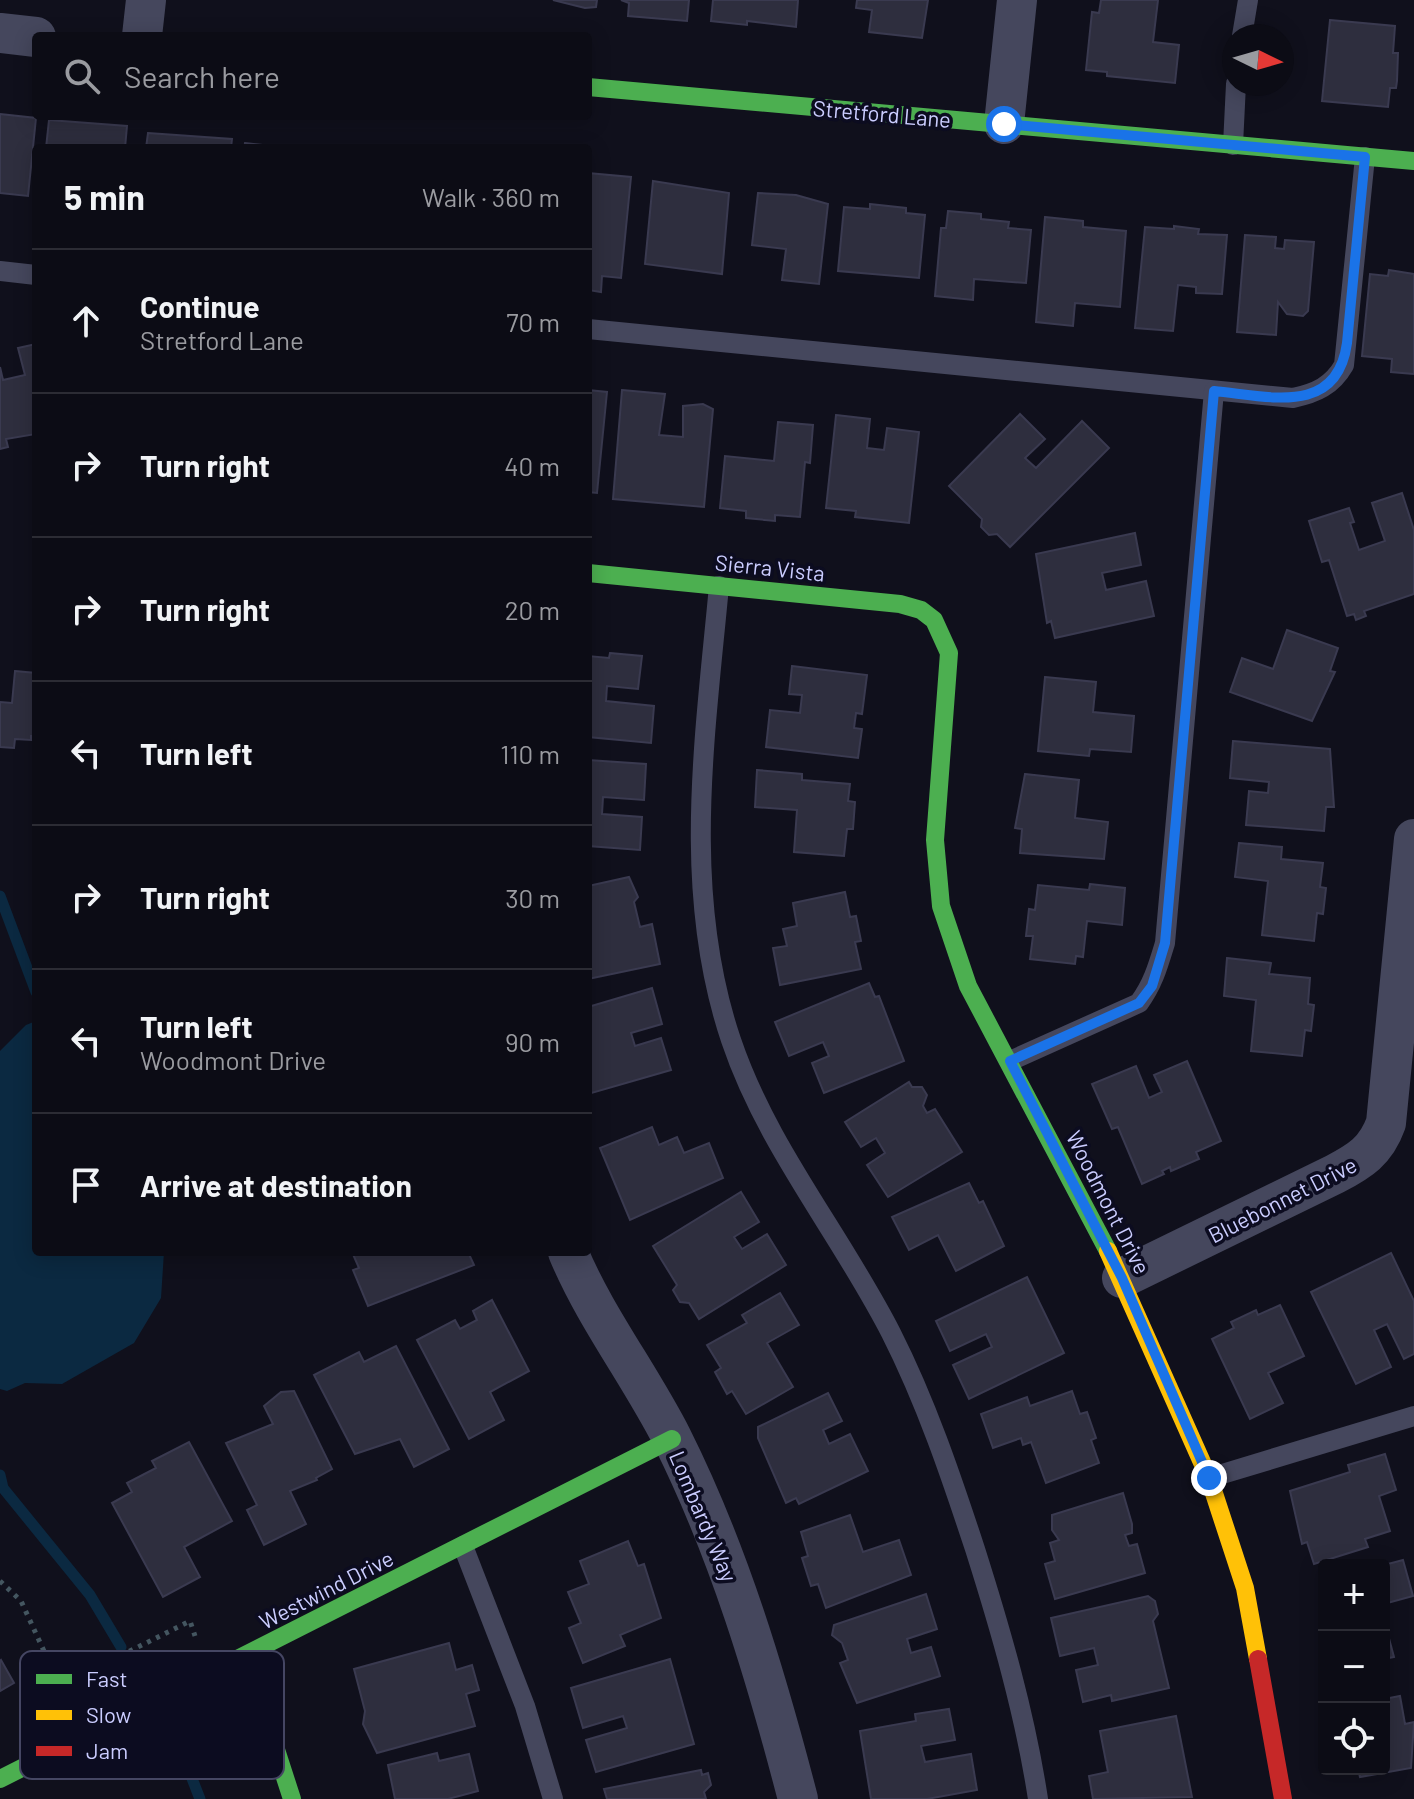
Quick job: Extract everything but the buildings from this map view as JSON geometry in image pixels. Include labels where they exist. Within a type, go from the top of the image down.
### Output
[{"type":"street","points":[[142,32],[146,0]]},
{"type":"street","points":[[1004,124],[1017,0]]},
{"type":"street","points":[[0,33],[32,37]]},
{"type":"street","name":"Stretford Lane","points":[[592,87],[1414,161]]},
{"type":"street","name":"Sierra Vista","points":[[592,573],[900,604],[917,607],[941,626]]},
{"type":"street","name":"Woodmont Drive","points":[[941,626],[949,653],[935,840],[941,906],[968,986],[1122,1278],[1209,1478],[1245,1588],[1283,1799]]},
{"type":"street","name":"Bluebonnet Drive","points":[[1122,1278],[1335,1174],[1363,1159],[1379,1142],[1386,1123],[1414,839]]},
{"type":"street","name":"Lombardy Way","points":[[570,1256],[672,1439],[731,1578],[771,1695],[798,1799]]},
{"type":"street","name":"Westwind Drive","points":[[258,1651],[672,1439]]},
{"type":"street","name":"Westwind Drive","points":[[0,1779],[20,1769]]},
{"type":"street","points":[[284,1774],[292,1799]]},
{"type":"lane","points":[[1244,24],[1248,0]]},
{"type":"lane","points":[[1233,145],[1235,96]]},
{"type":"lane","points":[[592,329],[1293,398],[1316,392],[1336,379],[1344,365],[1365,157]]},
{"type":"lane","points":[[0,271],[32,275]]},
{"type":"lane","points":[[1010,1061],[1139,1003],[1152,986],[1158,968],[1165,943],[1214,391]]},
{"type":"lane","points":[[719,586],[701,778],[700,869],[707,941],[731,1039],[773,1138],[891,1333],[938,1443],[1002,1634],[1031,1753],[1038,1799]]},
{"type":"lane","points":[[1209,1478],[1414,1416]]},
{"type":"lane","points":[[463,1546],[525,1706],[553,1799]]},
{"type":"path","points":[[0,1581],[21,1601],[44,1651]]},
{"type":"path","points":[[130,1651],[190,1621],[196,1637]]},
{"type":"water","points":[[32,1023],[32,1256],[164,1256],[161,1298],[134,1343],[62,1384],[25,1383],[7,1391],[0,1389],[0,1051]]},
{"type":"waterway","points":[[0,896],[32,981]]},
{"type":"waterway","points":[[0,1475],[3,1488],[90,1595],[121,1647]]},
{"type":"waterway","points":[[192,1779],[200,1799]]},
{"type":"traffic: fast","points":[[592,87],[1414,161]]},
{"type":"traffic: fast","points":[[592,573],[900,604],[921,610],[934,620],[949,653],[935,840],[941,906],[968,986],[1108,1251]]},
{"type":"traffic: fast","points":[[253,1651],[672,1439]]},
{"type":"traffic: fast","points":[[0,1779],[20,1769]]},
{"type":"traffic: fast","points":[[284,1774],[292,1799]]},
{"type":"traffic: slow","points":[[1108,1251],[1209,1478],[1245,1588],[1258,1659]]},
{"type":"traffic: jam","points":[[1258,1659],[1283,1799]]},
{"type":"route","points":[[1004,124],[1365,157],[1347,343],[1344,365],[1336,379],[1316,392],[1293,398],[1214,391],[1165,943],[1152,986],[1139,1003],[1010,1061],[1122,1278],[1172,1386],[1209,1478]]}]
